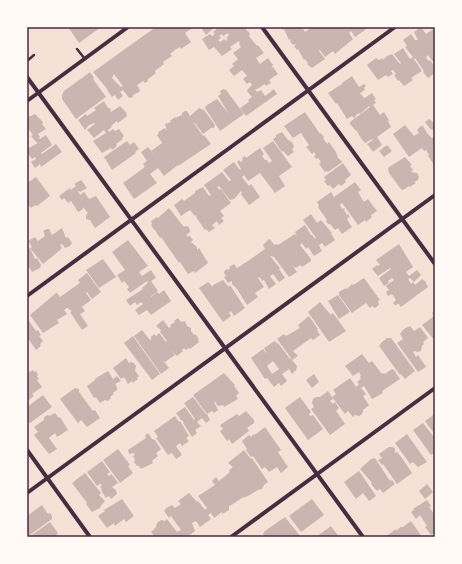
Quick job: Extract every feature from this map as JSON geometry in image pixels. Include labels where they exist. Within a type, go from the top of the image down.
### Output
[{"type":"street","points":[[27,101],[128,27]]},
{"type":"street","points":[[262,27],[435,264]]},
{"type":"street","points":[[27,296],[395,27]]},
{"type":"street","points":[[27,77],[363,537]]},
{"type":"street","points":[[27,493],[435,195]]},
{"type":"street","points":[[231,537],[435,388]]},
{"type":"street","points":[[27,450],[90,537]]},
{"type":"lane","points":[[77,49],[85,59]]},
{"type":"lane","points":[[27,61],[34,55]]},
{"type":"building","points":[[68,27],[101,27],[79,43]]},
{"type":"building","points":[[154,27],[194,27],[185,33],[191,42],[181,49],[180,47],[175,49],[170,54],[172,56],[163,62],[164,64],[155,71],[156,73],[147,80],[148,81],[145,83],[143,81],[137,85],[140,90],[139,92],[133,95],[133,97],[129,98],[123,90],[120,92],[123,96],[118,100],[115,95],[112,97],[93,72]],"holes":[[[114,74],[123,86],[121,87],[112,78]]]},
{"type":"building","points":[[215,27],[206,35],[201,28]]},
{"type":"building","points":[[219,27],[245,27],[250,34],[249,36],[264,53],[256,58],[260,64],[268,58],[273,65],[271,68],[273,67],[278,74],[269,80],[271,83],[255,89],[257,92],[261,90],[265,96],[274,89],[277,94],[246,116],[240,108],[249,102],[248,100],[252,97],[247,91],[252,85],[250,82],[247,84],[243,79],[247,76],[242,70],[234,76],[229,70],[234,66],[232,64],[238,59],[233,53],[241,47],[239,44],[240,43],[239,41],[230,47],[232,49],[222,56],[214,47],[209,50],[202,39],[210,34],[212,36],[215,34],[213,32]],"holes":[[[228,33],[229,35],[226,38],[228,39],[226,41],[224,39],[220,42],[218,40],[221,38],[219,36],[222,34],[223,36]]]},
{"type":"building","points":[[280,27],[302,27],[305,32],[312,27],[369,27],[355,37],[351,31],[349,33],[353,39],[335,54],[333,51],[325,57],[320,50],[319,51],[325,59],[312,68],[307,64],[308,63],[305,59],[304,60],[298,49],[297,50],[294,46],[296,45],[293,45],[290,41],[291,39],[289,40],[284,29],[283,30]]},
{"type":"building","points":[[421,27],[426,34],[435,28],[435,62],[434,63],[428,55],[426,57],[435,67],[435,73],[428,78],[415,58],[414,59],[422,71],[411,78],[413,80],[404,86],[399,80],[398,81],[393,70],[391,71],[393,74],[388,77],[386,75],[378,80],[367,65],[376,58],[379,60],[382,58],[383,60],[392,54],[400,64],[401,63],[394,54],[403,48],[410,59],[413,57],[405,47],[407,46],[403,40],[411,34],[415,40],[418,40],[414,32]]},
{"type":"building","points":[[90,72],[94,78],[93,79],[106,97],[76,119],[62,99],[62,95],[64,91]]},
{"type":"building","points":[[352,76],[359,87],[364,84],[366,86],[364,88],[365,90],[360,93],[364,98],[359,102],[372,93],[376,99],[374,100],[376,103],[373,105],[380,115],[384,112],[391,127],[377,137],[382,145],[373,152],[367,144],[373,140],[372,139],[365,143],[360,137],[357,131],[358,130],[356,131],[350,124],[350,122],[370,107],[369,106],[354,118],[352,116],[347,119],[337,103],[336,104],[328,93]]},
{"type":"building","points":[[223,89],[226,90],[244,114],[220,131],[205,108],[217,99],[229,114],[218,96],[221,94],[220,91]]},
{"type":"building","points":[[104,101],[108,108],[110,108],[111,112],[120,106],[126,112],[127,116],[118,123],[117,121],[108,130],[109,132],[113,129],[115,131],[119,129],[124,136],[122,138],[123,139],[116,144],[117,146],[112,150],[111,148],[102,153],[93,141],[106,133],[104,130],[94,138],[87,130],[95,124],[89,125],[85,130],[78,120],[86,114],[87,116],[96,110],[94,108]]},
{"type":"building","points":[[199,108],[204,110],[215,125],[214,128],[211,128],[203,134],[194,123],[211,144],[178,165],[164,176],[158,168],[150,174],[157,183],[134,199],[123,183],[145,167],[143,164],[147,161],[141,152],[148,147],[151,151],[162,143],[157,135],[159,133],[158,132],[165,128],[167,130],[165,124],[171,122],[170,121],[175,117],[176,119],[185,111],[187,111],[190,116]]},
{"type":"building","points":[[305,112],[320,134],[321,133],[324,137],[323,138],[327,144],[329,142],[338,158],[342,161],[328,172],[325,172],[319,164],[321,162],[318,158],[316,159],[314,152],[312,154],[306,147],[309,145],[301,133],[293,138],[284,126]]},
{"type":"building","points":[[35,114],[43,122],[42,124],[46,129],[38,134],[40,137],[39,138],[40,139],[46,135],[52,145],[41,153],[42,154],[56,144],[62,152],[41,167],[40,164],[35,168],[31,162],[36,159],[35,157],[32,159],[29,155],[27,156],[27,149],[38,143],[31,136],[33,135],[27,127],[27,120],[28,117]]},
{"type":"building","points":[[429,119],[435,124],[435,133],[425,122]]},
{"type":"building","points":[[405,125],[414,136],[419,133],[417,130],[423,126],[432,138],[435,136],[435,166],[426,150],[424,151],[422,148],[409,157],[393,134]]},
{"type":"building","points":[[282,132],[288,140],[292,142],[294,147],[292,149],[294,152],[288,156],[283,151],[282,152],[273,139],[276,135]]},
{"type":"building","points":[[127,141],[130,145],[134,142],[139,149],[135,152],[136,153],[112,170],[104,157]]},
{"type":"building","points":[[273,141],[292,167],[279,176],[285,186],[275,193],[260,173],[248,181],[244,175],[242,177],[249,186],[251,184],[260,197],[249,205],[241,194],[241,191],[234,199],[230,200],[219,186],[217,187],[220,190],[221,189],[231,203],[220,211],[224,216],[221,218],[224,221],[219,225],[217,221],[212,225],[215,228],[209,232],[206,229],[205,230],[196,217],[197,216],[195,216],[190,210],[181,216],[174,205],[182,199],[184,201],[195,193],[195,191],[203,187],[209,196],[211,195],[204,185],[222,172],[229,181],[231,180],[223,170],[234,162],[240,170],[241,169],[237,162],[239,160],[241,162],[243,160],[242,158],[245,156],[246,158],[260,148],[264,154],[262,156],[265,160],[269,163],[272,161],[263,148]]},
{"type":"building","points":[[387,145],[392,151],[384,157],[379,151]]},
{"type":"building","points":[[405,157],[412,165],[410,166],[413,170],[411,172],[417,173],[419,177],[418,180],[414,182],[416,183],[402,190],[389,173],[388,169]]},
{"type":"building","points":[[343,163],[351,175],[341,186],[339,184],[333,189],[324,181],[326,180],[324,177]]},
{"type":"building","points":[[36,177],[50,196],[37,206],[35,205],[31,208],[27,203],[27,183]]},
{"type":"building","points":[[81,180],[87,188],[80,192],[78,191],[80,195],[84,192],[89,199],[96,196],[110,217],[95,228],[90,220],[86,219],[86,215],[88,213],[83,207],[83,209],[78,212],[71,201],[68,203],[64,198],[62,200],[59,196],[70,188],[71,190],[76,186],[74,184]]},
{"type":"building","points":[[355,182],[361,190],[358,192],[364,202],[368,199],[377,211],[371,215],[372,217],[366,222],[365,220],[358,225],[342,203],[340,205],[342,209],[345,209],[344,210],[347,215],[348,214],[350,217],[347,218],[352,227],[342,234],[338,228],[335,230],[330,224],[328,224],[318,207],[317,202],[331,192],[334,197]]},
{"type":"building","points":[[169,208],[184,227],[189,227],[190,232],[186,235],[188,237],[189,235],[193,240],[191,242],[197,247],[197,250],[199,248],[208,263],[195,273],[194,271],[188,274],[151,225],[151,221],[157,217],[158,218]]},
{"type":"building","points":[[311,214],[317,223],[321,220],[332,233],[331,234],[335,240],[325,247],[322,243],[319,245],[322,251],[314,256],[308,247],[306,249],[302,243],[300,245],[311,261],[302,267],[300,265],[296,268],[293,266],[297,272],[289,277],[274,257],[270,256],[280,268],[279,269],[285,278],[279,282],[273,274],[270,276],[276,284],[269,289],[264,280],[262,281],[260,277],[258,278],[264,287],[255,293],[258,297],[247,305],[232,284],[232,281],[228,283],[224,277],[226,276],[224,273],[225,270],[230,269],[229,267],[234,264],[237,268],[248,261],[265,249],[263,245],[270,239],[274,245],[278,245],[295,234],[297,236],[295,232],[305,225],[315,239],[316,238],[303,220]]},
{"type":"building","points":[[62,228],[66,238],[68,237],[72,243],[70,246],[65,248],[62,244],[60,245],[62,248],[43,264],[30,248],[32,247],[28,241],[35,237],[38,241],[45,236],[43,231],[47,229],[49,229],[52,235]]},
{"type":"building","points":[[128,240],[148,266],[139,272],[142,276],[151,270],[156,278],[151,281],[158,291],[151,297],[157,292],[159,294],[164,290],[171,301],[151,315],[147,310],[139,315],[135,310],[143,304],[141,302],[137,305],[135,302],[130,306],[126,300],[143,289],[142,288],[148,283],[147,281],[130,293],[127,289],[129,287],[124,281],[122,283],[117,275],[125,270],[112,252]]},
{"type":"building","points":[[399,244],[413,267],[406,272],[409,276],[417,270],[421,275],[414,282],[410,278],[408,279],[411,284],[413,282],[415,285],[422,279],[428,287],[401,307],[399,304],[395,305],[393,303],[396,300],[392,294],[388,296],[386,292],[389,290],[386,286],[394,280],[392,278],[388,281],[389,283],[384,286],[379,278],[391,269],[390,268],[378,276],[372,269],[377,265],[380,265],[376,260]]},
{"type":"building","points":[[30,248],[35,259],[37,258],[41,265],[40,268],[32,272],[29,267],[27,269],[27,250]]},
{"type":"building","points":[[103,259],[116,277],[99,288],[86,270]]},
{"type":"building","points":[[87,273],[101,292],[92,299],[87,292],[86,293],[91,300],[82,307],[85,311],[80,314],[88,326],[82,330],[70,312],[72,311],[67,308],[64,310],[67,314],[57,320],[59,323],[43,333],[30,315],[56,293],[60,297],[80,283],[78,280]]},
{"type":"building","points":[[364,278],[380,300],[378,301],[379,305],[375,308],[372,306],[370,308],[366,303],[352,313],[339,295],[339,292],[346,288],[347,289],[352,284],[353,285]]},
{"type":"building","points":[[223,280],[229,287],[230,285],[245,308],[234,316],[231,311],[229,313],[231,316],[223,322],[199,288],[208,282],[213,287],[213,285]]},
{"type":"building","points":[[338,295],[350,312],[339,319],[328,301]]},
{"type":"building","points":[[320,302],[331,315],[333,313],[346,331],[329,342],[308,312]]},
{"type":"building","points":[[435,310],[435,341],[422,325],[434,316],[432,313]]},
{"type":"building","points":[[309,316],[318,329],[317,330],[320,335],[313,340],[311,338],[293,351],[298,356],[292,360],[297,366],[296,370],[292,374],[289,369],[282,374],[287,381],[281,386],[279,383],[274,387],[267,378],[265,379],[251,358],[263,349],[267,354],[264,348],[275,341],[290,359],[291,358],[277,339],[284,334],[286,336],[300,328],[298,325]],"holes":[[[273,361],[279,369],[272,374],[267,366]]]},
{"type":"building","points":[[27,318],[36,331],[38,330],[41,335],[39,336],[43,341],[40,344],[41,346],[36,350],[27,337]]},
{"type":"building","points":[[178,318],[181,322],[185,321],[187,326],[191,328],[194,335],[195,334],[197,336],[199,342],[190,349],[189,348],[186,350],[184,348],[182,350],[183,351],[177,356],[170,349],[175,355],[165,362],[162,359],[169,368],[161,374],[134,336],[142,330],[150,340],[154,334],[156,336],[159,333],[166,342],[167,341],[160,332],[161,330],[156,326],[163,320],[169,328],[171,326],[170,325]]},
{"type":"building","points":[[410,326],[414,331],[420,327],[428,338],[423,342],[424,344],[421,351],[413,352],[416,357],[418,355],[426,367],[418,372],[397,343],[403,339],[400,334],[404,329]]},
{"type":"building","points":[[133,336],[160,374],[152,380],[124,343]]},
{"type":"building","points":[[387,338],[391,338],[415,371],[405,379],[401,374],[400,375],[379,346]]},
{"type":"building","points":[[362,354],[369,363],[372,361],[382,374],[385,374],[392,369],[400,379],[382,391],[383,393],[372,399],[364,386],[361,388],[366,394],[363,396],[369,405],[363,410],[361,415],[355,415],[353,417],[348,411],[345,414],[332,397],[336,394],[333,390],[350,378],[356,387],[359,384],[357,382],[361,379],[361,376],[359,372],[353,376],[345,366]]},
{"type":"building","points":[[126,358],[129,363],[134,363],[136,366],[135,371],[139,376],[133,383],[132,381],[128,384],[124,377],[121,379],[113,368]]},
{"type":"building","points":[[33,370],[34,372],[36,371],[39,379],[37,380],[42,387],[32,394],[34,396],[27,401],[27,373]]},
{"type":"building","points":[[108,371],[113,379],[117,376],[121,381],[115,384],[117,390],[110,397],[111,398],[108,401],[105,400],[100,403],[96,397],[94,398],[87,386],[96,378]]},
{"type":"building","points":[[224,373],[235,385],[234,386],[239,393],[236,396],[238,399],[224,407],[223,405],[218,406],[214,402],[218,410],[214,413],[212,411],[207,414],[193,395]]},
{"type":"building","points":[[314,374],[319,382],[312,388],[306,380]]},
{"type":"building","points":[[75,388],[79,389],[79,392],[100,418],[87,427],[81,420],[78,423],[60,399]]},
{"type":"building","points":[[328,391],[333,399],[330,401],[333,404],[335,402],[339,408],[336,411],[345,424],[330,435],[311,409],[314,407],[312,403],[313,399],[320,397]]},
{"type":"building","points":[[43,395],[52,407],[30,423],[27,420],[27,407]]},
{"type":"building","points":[[193,397],[210,420],[206,423],[202,418],[197,422],[201,426],[195,430],[197,433],[192,437],[176,413],[185,407],[194,420],[195,419],[184,403]]},
{"type":"building","points":[[300,397],[311,412],[309,414],[310,416],[313,415],[323,429],[308,440],[285,408]]},
{"type":"building","points":[[246,411],[254,420],[254,423],[247,428],[249,431],[232,444],[229,439],[227,441],[220,431],[223,429],[220,425],[237,414],[239,416]]},
{"type":"building","points":[[55,413],[59,418],[60,417],[68,430],[57,437],[55,433],[49,438],[57,449],[49,454],[34,435],[38,432],[34,427],[44,420],[44,417]]},
{"type":"building","points":[[435,414],[435,435],[425,421]]},
{"type":"building","points":[[175,416],[179,422],[180,421],[189,436],[186,438],[189,441],[182,446],[180,443],[176,446],[182,455],[176,459],[172,453],[168,455],[156,438],[158,437],[154,431]]},
{"type":"building","points":[[423,423],[434,437],[435,452],[431,455],[413,430]]},
{"type":"building","points":[[265,427],[281,450],[278,452],[288,467],[281,473],[277,467],[269,472],[265,467],[262,469],[253,456],[251,457],[246,450],[247,449],[242,441],[249,435],[252,437],[252,435],[256,434]]},
{"type":"building","points":[[148,433],[161,449],[156,453],[158,456],[152,461],[153,463],[141,469],[134,462],[134,453],[129,454],[128,450],[146,438],[145,436]]},
{"type":"building","points":[[407,434],[427,462],[418,467],[413,462],[410,464],[395,443]]},
{"type":"building","points":[[389,447],[395,448],[395,453],[397,452],[412,473],[397,484],[383,464],[382,465],[378,460],[382,458],[379,454]]},
{"type":"building","points":[[118,449],[130,465],[128,466],[133,473],[120,483],[103,460]]},
{"type":"building","points":[[244,450],[251,459],[252,458],[268,482],[262,489],[242,498],[230,506],[229,505],[229,510],[222,514],[222,512],[214,518],[211,513],[208,515],[211,519],[200,527],[196,521],[192,523],[195,531],[187,537],[155,537],[151,532],[161,520],[165,521],[167,519],[177,532],[181,530],[171,516],[169,518],[164,511],[172,505],[175,508],[181,504],[178,501],[189,493],[205,510],[207,508],[198,496],[215,485],[212,481],[216,477],[219,481],[230,472],[229,470],[233,467],[228,463]]},
{"type":"building","points":[[375,458],[390,481],[392,480],[395,484],[383,493],[380,489],[377,491],[360,469],[371,459]]},
{"type":"building","points":[[102,461],[110,472],[107,474],[109,476],[111,474],[118,483],[112,487],[116,490],[117,494],[111,499],[109,496],[106,498],[100,487],[102,485],[100,484],[97,486],[87,472]]},
{"type":"building","points":[[359,471],[376,496],[369,501],[363,493],[356,499],[344,482]]},
{"type":"building","points":[[85,473],[101,493],[99,495],[105,501],[100,508],[92,512],[72,483]]},
{"type":"building","points":[[427,484],[433,492],[425,499],[419,491]]},
{"type":"building","points":[[122,499],[134,516],[126,522],[124,519],[115,526],[114,523],[107,528],[98,516],[105,511],[104,510]]},
{"type":"building","points":[[312,499],[324,515],[301,532],[289,516]]},
{"type":"building","points":[[427,500],[431,506],[429,507],[435,515],[435,532],[431,535],[425,527],[427,526],[420,515],[416,519],[411,512]]},
{"type":"building","points":[[42,505],[48,514],[50,513],[52,519],[27,537],[27,516]]},
{"type":"building","points":[[285,517],[301,537],[265,537],[263,534],[265,531]]},
{"type":"building","points":[[411,521],[422,537],[385,537],[396,529],[397,531]]},
{"type":"building","points":[[50,522],[58,533],[56,535],[57,536],[32,537],[32,535]]},
{"type":"building","points":[[331,526],[339,537],[316,537]]}]
